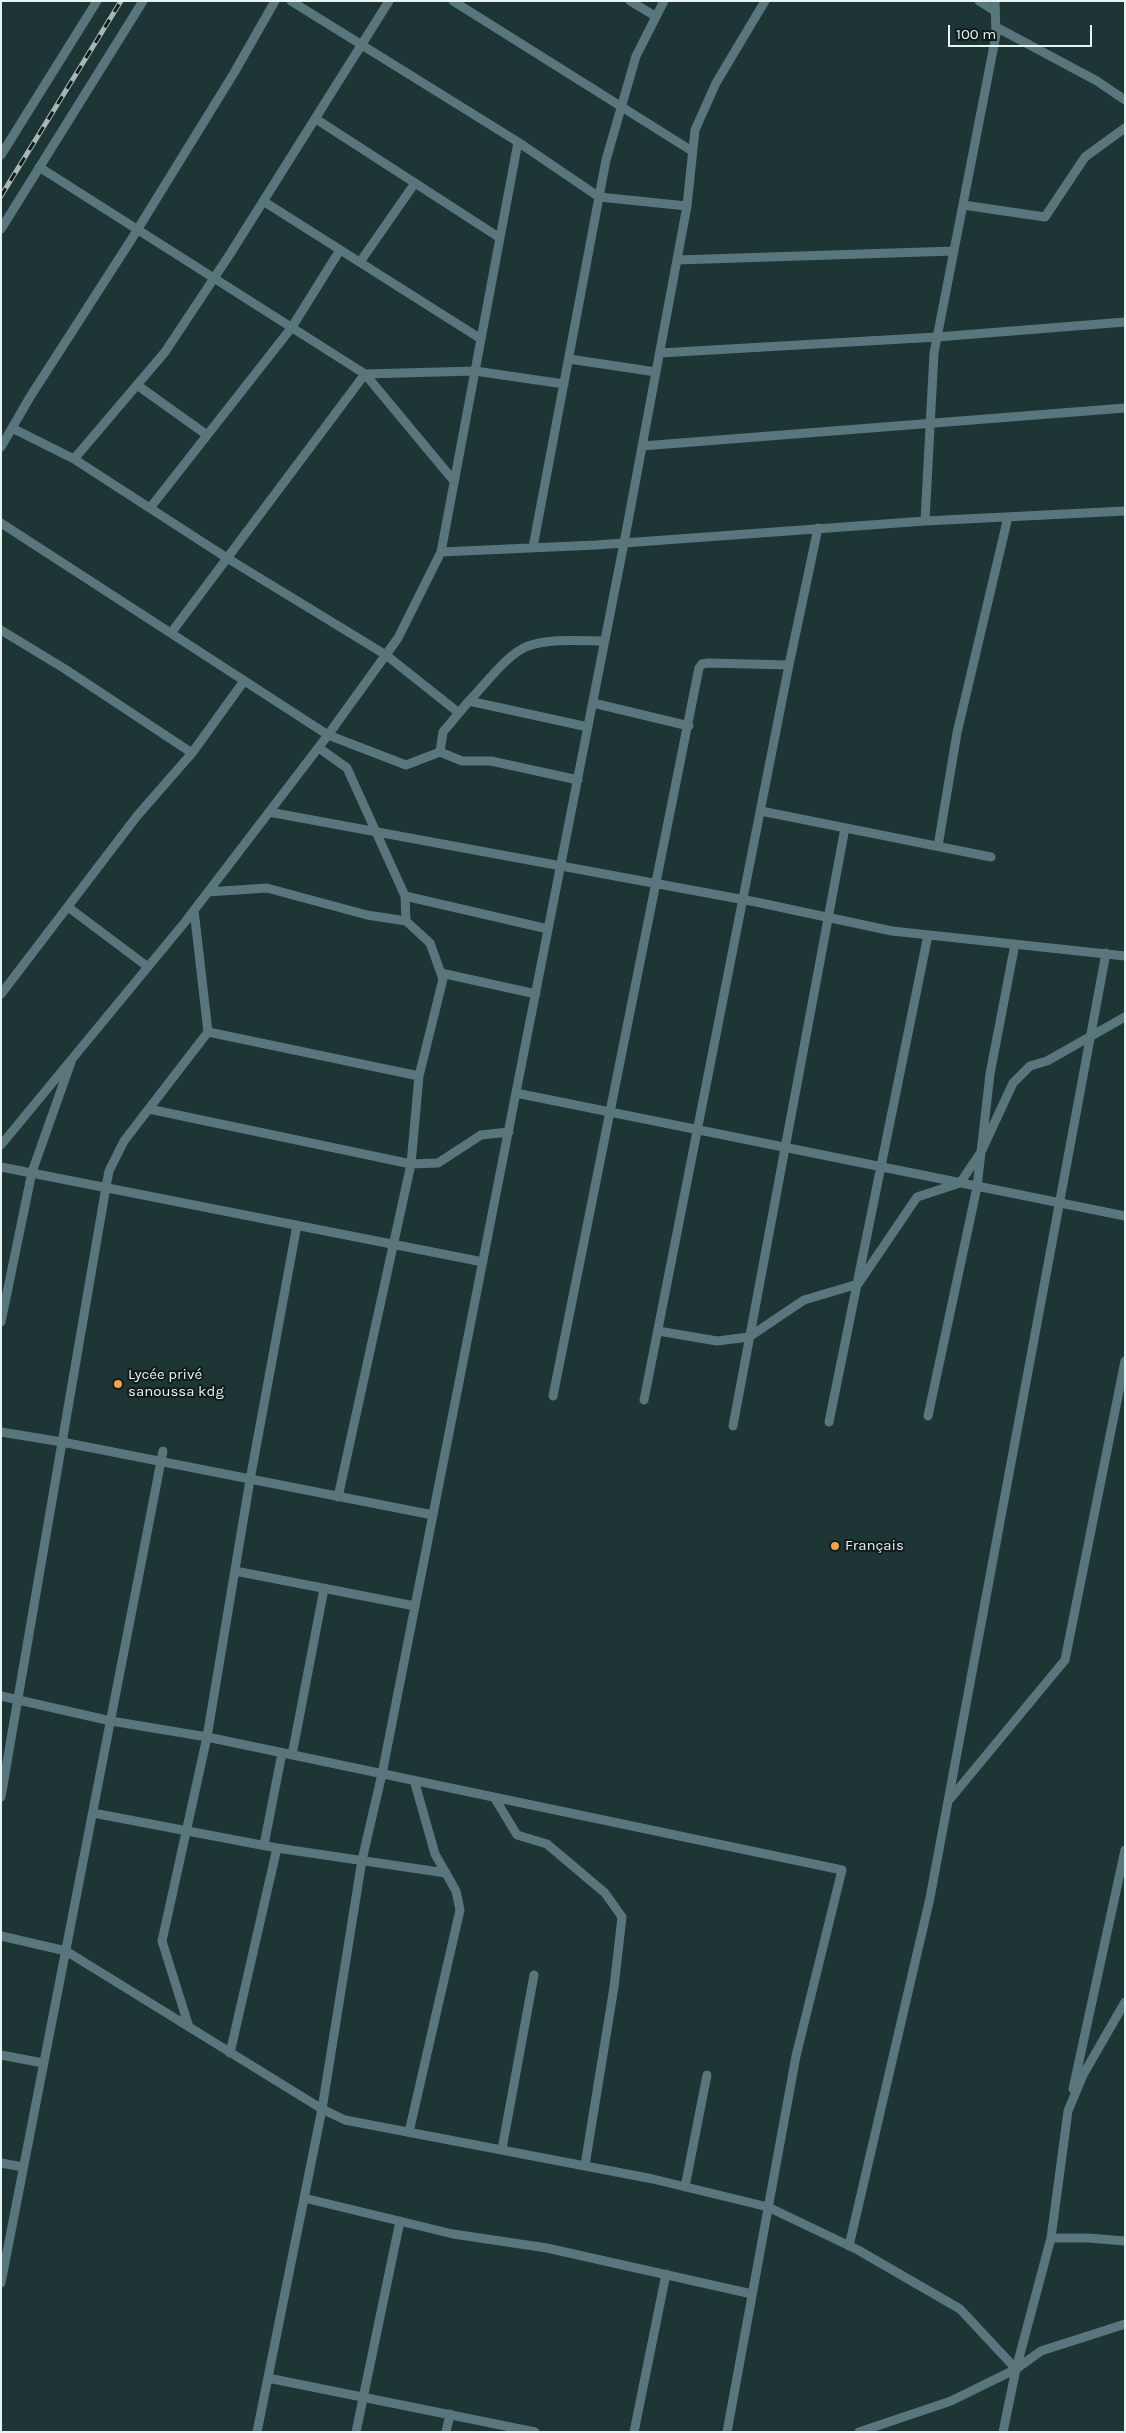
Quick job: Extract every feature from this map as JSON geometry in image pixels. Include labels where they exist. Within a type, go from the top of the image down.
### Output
[{"type":"street","points":[[1,155],[97,1]]},
{"type":"street","points":[[1,229],[143,1]]},
{"type":"street","points":[[1,447],[137,231],[234,73],[275,1]]},
{"type":"street","points":[[290,1],[518,142],[599,197],[687,206]]},
{"type":"street","points":[[74,459],[165,352],[264,201],[389,1]]},
{"type":"street","points":[[453,1],[692,151]]},
{"type":"street","points":[[630,1],[655,16]]},
{"type":"street","points":[[533,547],[606,160],[636,56],[664,1]]},
{"type":"street","points":[[257,2432],[322,2109],[362,1860],[382,1774],[660,354],[687,206],[695,130],[716,83],[765,1]]},
{"type":"street","points":[[979,1],[995,11]]},
{"type":"street","points":[[925,521],[937,337],[996,27],[995,1]]},
{"type":"street","points":[[996,27],[1097,81],[1125,100]]},
{"type":"street","points":[[316,119],[500,238]]},
{"type":"street","points":[[963,205],[1045,216],[1085,158],[1125,128]]},
{"type":"street","points":[[1,1145],[194,910],[319,748],[398,638],[441,552],[518,142]]},
{"type":"street","points":[[39,167],[365,374],[454,481]]},
{"type":"street","points":[[360,262],[416,183]]},
{"type":"street","points":[[264,201],[481,339]]},
{"type":"street","points":[[150,508],[292,327],[340,250]]},
{"type":"street","points":[[677,260],[954,251]]},
{"type":"street","points":[[660,354],[937,337],[1125,322]]},
{"type":"street","points":[[569,359],[656,372]]},
{"type":"street","points":[[365,374],[475,371],[564,384]]},
{"type":"street","points":[[171,633],[365,374]]},
{"type":"street","points":[[137,384],[207,435]]},
{"type":"street","points":[[642,446],[1125,408]]},
{"type":"street","points":[[12,428],[74,459],[227,558],[386,655],[459,713]]},
{"type":"street","points":[[441,552],[624,543],[1008,516],[1125,511]]},
{"type":"street","points":[[938,846],[958,733],[1008,516]]},
{"type":"street","points":[[1,523],[328,735],[406,765],[440,752],[462,761],[491,761],[578,780]]},
{"type":"street","points":[[644,1400],[789,665],[818,528]]},
{"type":"street","points":[[1,630],[65,669],[192,753]]},
{"type":"street","points":[[440,752],[443,732],[469,701],[515,653],[528,646],[554,642],[605,641]]},
{"type":"street","points":[[553,1396],[689,726],[699,668],[702,664],[789,665]]},
{"type":"street","points":[[1,994],[137,816],[192,753],[244,681]]},
{"type":"street","points":[[469,701],[588,726]]},
{"type":"street","points":[[593,702],[689,726]]},
{"type":"street","points":[[319,748],[347,768],[405,896],[406,921]]},
{"type":"street","points":[[761,811],[991,857]]},
{"type":"street","points":[[269,812],[743,899],[892,931],[1125,956]]},
{"type":"street","points":[[733,1426],[845,828]]},
{"type":"street","points":[[208,892],[267,888],[367,915],[406,921],[430,942],[443,979],[419,1076],[410,1164],[338,1497]]},
{"type":"street","points":[[405,896],[548,930]]},
{"type":"street","points":[[68,907],[148,967]]},
{"type":"street","points":[[1,1797],[109,1171],[124,1141],[208,1032],[194,910]]},
{"type":"street","points":[[829,1422],[928,935]]},
{"type":"street","points":[[928,1416],[977,1187],[990,1074],[1014,944]]},
{"type":"street","points":[[850,2246],[930,1898],[1106,953]]},
{"type":"street","points":[[441,973],[536,994]]},
{"type":"street","points":[[658,1331],[717,1341],[749,1337],[804,1300],[858,1284],[917,1197],[960,1183],[981,1152],[1013,1083],[1030,1066],[1047,1061],[1125,1017]]},
{"type":"street","points":[[208,1032],[419,1076]]},
{"type":"street","points":[[1,1322],[32,1172],[74,1054]]},
{"type":"street","points":[[516,1093],[1125,1216]]},
{"type":"street","points":[[149,1109],[410,1164],[438,1163],[481,1135],[509,1132]]},
{"type":"street","points":[[1,1166],[483,1262]]},
{"type":"street","points":[[189,2027],[162,1941],[207,1737],[250,1480],[298,1225]]},
{"type":"street","points":[[948,1801],[1065,1660],[1125,1361]]},
{"type":"street","points":[[1,1432],[62,1442],[433,1515]]},
{"type":"street","points":[[1,2283],[163,1451]]},
{"type":"street","points":[[235,1571],[415,1606]]},
{"type":"street","points":[[292,1755],[324,1589]]},
{"type":"street","points":[[1,1696],[111,1720],[207,1737],[842,1870],[796,2056],[727,2432]]},
{"type":"street","points":[[264,1845],[282,1753]]},
{"type":"street","points":[[409,2132],[460,1910],[456,1891],[435,1854],[414,1780]]},
{"type":"street","points":[[494,1797],[517,1835],[547,1844],[605,1893],[622,1917],[614,1987],[585,2165]]},
{"type":"street","points":[[93,1813],[277,1848],[446,1873]]},
{"type":"street","points":[[230,2053],[277,1848]]},
{"type":"street","points":[[1002,2432],[1016,2370],[1051,2238],[1068,2111],[1125,1850]]},
{"type":"street","points":[[1,1936],[66,1951],[322,2109],[345,2120],[585,2165],[768,2207],[850,2246],[960,2309],[1016,2370]]},
{"type":"street","points":[[502,2149],[534,1975]]},
{"type":"street","points":[[1068,2111],[1084,2075],[1125,2002]]},
{"type":"street","points":[[1,2055],[43,2063]]},
{"type":"street","points":[[686,2187],[706,2075]]},
{"type":"street","points":[[1,2163],[23,2167]]},
{"type":"street","points":[[304,2198],[453,2234],[547,2248],[752,2294]]},
{"type":"street","points":[[356,2432],[400,2221]]},
{"type":"street","points":[[1051,2238],[1125,2241]]},
{"type":"street","points":[[634,2432],[666,2274]]},
{"type":"street","points":[[859,2432],[951,2401],[1016,2370],[1041,2351],[1125,2324]]},
{"type":"street","points":[[268,2378],[535,2432]]},
{"type":"street","points":[[446,2432],[450,2414]]},
{"type":"railway","points":[[1,196],[121,1]]},
{"type":"place","name":"Lycée privé sanoussa kdg","points":[[118,1384]]},
{"type":"place","name":"Français","points":[[835,1546]]}]
